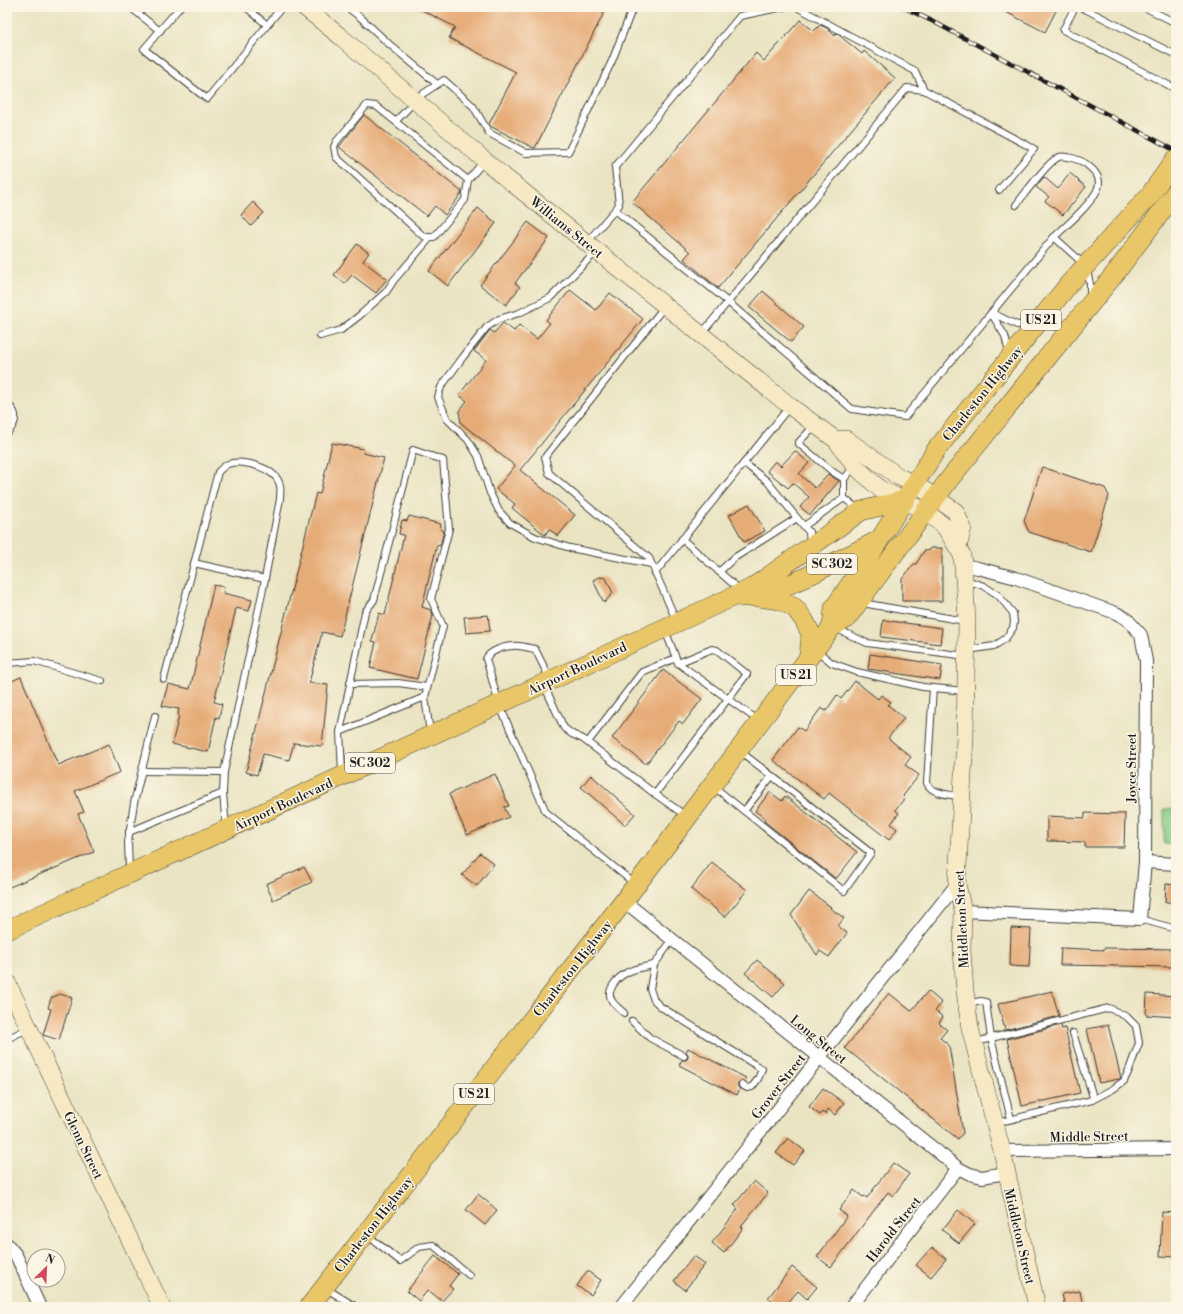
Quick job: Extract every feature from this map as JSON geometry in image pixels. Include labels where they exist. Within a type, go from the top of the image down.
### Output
[{"type":"main road","name":"Charleston Highway","points":[[832,627],[834,608],[879,540],[907,480],[936,450],[1069,284],[1150,195],[1176,158]]},
{"type":"main road","name":"Charleston Highway","points":[[309,1307],[624,901],[832,627],[846,619],[930,504],[1117,271],[1176,192]]},
{"type":"main road","name":"Airport Boulevard","points":[[745,595],[752,588],[810,546],[861,512],[898,497]]},
{"type":"main road","name":"Airport Boulevard","points":[[7,930],[670,625],[745,595],[804,578],[879,540],[930,504]]},
{"type":"main road","points":[[745,595],[780,600],[795,608],[804,620],[811,634],[812,653]]},
{"type":"street","name":"Williams Street","points":[[304,7],[485,160],[790,406],[836,440],[855,466],[880,488],[898,497]]},
{"type":"street","name":"Williams Street","points":[[836,440],[846,439],[907,480]]},
{"type":"street","name":"Middleton Street","points":[[907,480],[930,504]]},
{"type":"street","name":"Middleton Street","points":[[898,497],[930,504],[955,512],[963,528],[958,547],[962,555],[964,572],[967,653],[962,797],[957,884],[963,911],[962,951],[967,1004],[974,1042],[1003,1121],[1002,1151],[1006,1173],[1037,1307]]},
{"type":"street","name":"Joyce Street","points":[[964,572],[978,568],[1016,578],[1116,613],[1128,619],[1141,635],[1146,661],[1145,862],[1140,919]]},
{"type":"street","points":[[1145,862],[1176,864]]},
{"type":"street","name":"Grover Street","points":[[621,1307],[957,884]]},
{"type":"street","name":"Long Street","points":[[624,901],[958,1168],[970,1174],[982,1177],[1006,1173]]},
{"type":"street","points":[[963,911],[1140,919]]},
{"type":"street","name":"Glenn Street","points":[[7,982],[162,1307]]},
{"type":"street","name":"Middle Street","points":[[1002,1151],[1176,1149]]},
{"type":"street","name":"Harold Street","points":[[851,1307],[958,1168]]},
{"type":"street","points":[[7,1244],[16,1255],[40,1307]]},
{"type":"lane","points":[[130,7],[160,31]]},
{"type":"lane","points":[[180,7],[144,49],[207,99],[282,7]]},
{"type":"lane","points":[[246,7],[267,25]]},
{"type":"lane","points":[[347,7],[438,84]]},
{"type":"lane","points":[[396,121],[414,100],[444,80],[473,106],[489,133],[526,153],[568,152],[612,61],[633,7]]},
{"type":"lane","points":[[651,564],[570,548],[535,537],[510,523],[499,511],[490,493],[478,456],[468,440],[447,419],[438,397],[441,387],[487,327],[499,319],[550,298],[592,247],[619,205],[615,166],[740,16],[784,7]]},
{"type":"lane","points":[[797,7],[915,72],[924,90]]},
{"type":"lane","points":[[1075,7],[1063,30],[1176,89]]},
{"type":"lane","points":[[1081,7],[1176,55]]},
{"type":"lane","points":[[1144,7],[1176,23]]},
{"type":"lane","points":[[701,334],[907,88],[924,90],[1034,149],[999,190]]},
{"type":"lane","points":[[430,238],[422,235],[336,157],[334,147],[336,142],[367,105],[376,106],[468,180]]},
{"type":"lane","points":[[615,210],[728,302],[852,409],[905,417],[1054,237],[1078,214],[1096,191],[1099,184],[1097,176],[1094,171],[1083,162],[1070,157],[1059,157],[1040,175],[1016,205]]},
{"type":"lane","points":[[320,336],[341,330],[386,292],[394,280],[430,238],[434,237],[465,200],[468,180],[485,160]]},
{"type":"lane","points":[[1054,237],[1086,266],[1090,284],[1090,305]]},
{"type":"lane","points":[[666,306],[545,457],[549,473],[649,558],[655,573],[670,625],[677,660],[760,722]]},
{"type":"lane","points":[[991,313],[1017,325],[1038,324]]},
{"type":"lane","points":[[991,313],[1005,336],[1010,358]]},
{"type":"lane","points":[[7,404],[13,409],[16,420],[12,428],[7,433]]},
{"type":"lane","points":[[655,573],[790,406]]},
{"type":"lane","points":[[816,425],[799,442],[799,444],[833,472],[844,479]]},
{"type":"lane","points":[[343,776],[340,732],[365,612],[374,600],[414,450],[443,460],[449,529],[431,599],[443,626],[425,697],[430,736]]},
{"type":"lane","points":[[164,679],[218,472],[225,465],[242,462],[267,471],[276,477],[280,486],[280,499],[224,772],[223,792],[226,830]]},
{"type":"lane","points":[[744,463],[766,481],[809,532],[810,546]]},
{"type":"lane","points":[[844,498],[844,479],[855,466]]},
{"type":"lane","points":[[844,498],[861,512]]},
{"type":"lane","points":[[804,526],[844,498]]},
{"type":"lane","points":[[719,572],[734,558],[797,518]]},
{"type":"lane","points":[[682,539],[745,595]]},
{"type":"lane","points":[[194,563],[264,579]]},
{"type":"lane","points":[[832,627],[867,643],[967,653],[994,646],[1005,639],[1013,628],[1013,613],[998,594],[964,572]]},
{"type":"lane","points":[[858,602],[967,621]]},
{"type":"lane","points":[[636,885],[546,812],[499,704],[486,659],[488,655],[491,652],[512,646],[535,648],[539,654],[547,682],[564,728],[588,742],[655,794],[688,817]]},
{"type":"lane","points":[[588,742],[642,672],[712,649],[718,650],[747,674],[655,794]]},
{"type":"lane","points":[[812,653],[832,663],[857,672],[916,686],[966,691]]},
{"type":"lane","points":[[7,664],[34,661],[102,681]]},
{"type":"lane","points":[[350,684],[398,683],[427,687]]},
{"type":"lane","points":[[933,688],[927,783],[934,790],[962,797]]},
{"type":"lane","points":[[340,732],[425,697]]},
{"type":"lane","points":[[129,874],[129,832],[134,803],[155,716]]},
{"type":"lane","points":[[712,785],[844,891],[871,854],[739,750]]},
{"type":"lane","points":[[142,771],[224,772]]},
{"type":"lane","points":[[744,811],[772,776]]},
{"type":"lane","points":[[129,832],[223,792]]},
{"type":"lane","points":[[1140,919],[1176,929]]},
{"type":"lane","points":[[672,940],[654,965],[650,989],[654,1000],[661,1007],[762,1069],[758,1079],[752,1087],[747,1088],[742,1085]]},
{"type":"lane","points":[[624,1013],[611,1001],[610,992],[613,986],[626,972],[654,965]]},
{"type":"lane","points":[[967,1004],[982,1001],[986,1002],[992,1038],[1003,1121],[1092,1100],[1113,1089],[1124,1081],[1139,1043],[1136,1026],[1127,1017],[1109,1008],[992,1038],[974,1042]]},
{"type":"lane","points":[[632,1021],[650,1038],[684,1056]]},
{"type":"lane","points":[[7,1038],[28,1028]]},
{"type":"lane","points":[[1073,1032],[1092,1100]]},
{"type":"lane","points":[[366,1234],[400,1261],[419,1247],[433,1245],[469,1275]]},
{"type":"lane","points":[[324,1287],[356,1307]]},
{"type":"green space","points":[[1164,809],[1176,809],[1176,845],[1164,844]]},
{"type":"building","points":[[416,7],[607,7],[534,148],[490,126],[489,124],[516,72],[449,38],[455,27]]},
{"type":"building","points":[[996,7],[1058,7],[1045,32]]},
{"type":"building","points":[[800,20],[814,31],[820,25],[827,28],[835,36],[836,33],[862,54],[864,51],[895,78],[718,288],[684,259],[690,252],[632,202],[756,53],[764,61]]},
{"type":"building","points":[[364,115],[462,192],[445,215],[435,206],[427,216],[339,147]]},
{"type":"building","points":[[1070,173],[1086,187],[1063,215],[1045,201],[1049,197],[1036,187],[1044,177],[1058,189]]},
{"type":"building","points":[[253,202],[264,213],[251,226],[241,215]]},
{"type":"building","points":[[478,208],[496,223],[448,286],[429,271]]},
{"type":"building","points":[[528,222],[549,238],[515,283],[520,287],[506,305],[480,285]]},
{"type":"building","points":[[357,244],[369,253],[363,261],[387,279],[376,293],[352,275],[345,283],[334,275]]},
{"type":"building","points":[[570,290],[596,310],[610,293],[643,319],[520,470],[575,515],[558,536],[549,529],[545,535],[512,508],[515,504],[496,489],[515,466],[461,423],[459,411],[467,401],[459,395],[486,360],[474,351],[490,330],[494,333],[503,323],[514,331],[519,325],[537,339],[550,323],[546,320]]},
{"type":"building","points":[[763,291],[804,327],[791,342],[749,307]]},
{"type":"building","points":[[332,443],[364,449],[363,453],[384,458],[340,636],[322,632],[309,683],[328,685],[322,746],[294,743],[289,760],[263,754],[257,775],[246,772],[316,493],[320,494]]},
{"type":"building","points":[[795,451],[809,463],[799,474],[815,488],[828,474],[839,481],[810,515],[800,507],[809,497],[793,483],[788,488],[767,471],[775,461],[781,466]]},
{"type":"building","points":[[1042,467],[1105,488],[1109,496],[1091,552],[1029,532],[1024,521]]},
{"type":"building","points":[[749,504],[765,531],[744,542],[729,515]]},
{"type":"building","points":[[409,516],[441,524],[440,529],[444,531],[440,546],[437,545],[422,607],[431,610],[433,615],[417,679],[370,668],[376,642],[372,641],[379,613],[385,615],[404,535],[399,534],[402,520],[407,521]]},
{"type":"building","points":[[930,548],[942,548],[942,601],[902,601],[902,579],[914,564],[916,564],[924,551],[930,550]]},
{"type":"building","points":[[599,577],[606,578],[613,593],[604,603],[593,580]]},
{"type":"building","points":[[214,585],[224,587],[223,593],[252,600],[249,611],[236,608],[214,702],[222,704],[219,718],[216,717],[208,752],[172,744],[179,716],[179,709],[162,706],[168,684],[190,689]]},
{"type":"building","points":[[488,615],[490,631],[466,633],[464,617]]},
{"type":"building","points":[[883,620],[942,628],[940,644],[881,637]]},
{"type":"building","points":[[870,654],[942,665],[940,680],[868,669]]},
{"type":"building","points":[[663,670],[702,699],[683,724],[679,721],[646,764],[612,738]]},
{"type":"building","points":[[21,677],[58,765],[109,744],[120,772],[75,791],[84,812],[78,814],[94,852],[7,888],[7,683]]},
{"type":"building","points":[[855,681],[878,699],[881,695],[891,702],[888,705],[904,718],[888,738],[911,757],[905,765],[919,775],[903,796],[905,798],[895,810],[899,813],[891,824],[897,829],[889,840],[829,793],[824,799],[773,760],[798,727],[804,731],[821,708],[826,711],[837,695],[841,699]]},
{"type":"building","points":[[495,774],[509,806],[504,807],[509,817],[467,835],[449,794]]},
{"type":"building","points":[[591,775],[635,814],[625,825],[581,787]]},
{"type":"building","points":[[770,792],[782,801],[785,796],[857,852],[836,879],[764,821],[766,819],[755,811]]},
{"type":"building","points":[[1085,813],[1125,814],[1124,847],[1085,847],[1085,842],[1047,841],[1047,816],[1085,818]]},
{"type":"building","points":[[480,853],[494,864],[477,886],[462,875]]},
{"type":"building","points":[[712,862],[747,890],[725,917],[691,889]]},
{"type":"building","points":[[304,867],[312,882],[273,900],[266,884]]},
{"type":"building","points":[[1166,884],[1176,885],[1176,902],[1165,902]]},
{"type":"building","points":[[809,891],[844,918],[838,926],[847,933],[829,957],[820,951],[817,955],[791,915]]},
{"type":"building","points":[[1011,928],[1031,929],[1029,967],[1010,966]]},
{"type":"building","points":[[1061,948],[1104,950],[1104,948],[1176,949],[1176,967],[1060,965]]},
{"type":"building","points":[[757,960],[785,983],[773,997],[745,973]]},
{"type":"building","points":[[928,991],[942,1003],[935,1011],[943,1017],[939,1023],[947,1030],[940,1038],[949,1045],[963,1133],[958,1139],[845,1048],[889,993],[911,1011]]},
{"type":"building","points":[[1052,991],[1059,1016],[1005,1030],[998,1004]]},
{"type":"building","points":[[60,994],[72,998],[59,1040],[43,1035],[51,1009],[48,1008],[51,998]]},
{"type":"building","points":[[1147,994],[1176,996],[1176,1017],[1146,1015]]},
{"type":"building","points":[[1061,1025],[1062,1029],[1065,1028],[1080,1093],[1022,1106],[1007,1039]]},
{"type":"building","points":[[1108,1025],[1121,1078],[1099,1083],[1087,1029]]},
{"type":"building","points":[[688,1048],[746,1078],[744,1081],[740,1081],[738,1083],[738,1087],[740,1089],[737,1095],[679,1065],[682,1060],[686,1060],[688,1058],[688,1054],[686,1052]]},
{"type":"building","points":[[823,1088],[844,1103],[835,1115],[828,1109],[825,1114],[822,1112],[820,1115],[809,1107]]},
{"type":"building","points":[[788,1138],[805,1151],[793,1165],[776,1153]]},
{"type":"building","points":[[893,1163],[909,1174],[893,1196],[888,1192],[831,1267],[817,1257],[847,1216],[839,1210],[854,1190],[863,1197],[864,1196],[867,1198]]},
{"type":"building","points":[[754,1181],[768,1193],[741,1226],[743,1228],[724,1253],[712,1243],[738,1209],[734,1205]]},
{"type":"building","points":[[478,1194],[497,1210],[485,1225],[466,1210]]},
{"type":"building","points":[[958,1210],[975,1224],[959,1243],[942,1230]]},
{"type":"building","points":[[1162,1212],[1176,1213],[1176,1257],[1160,1256]]},
{"type":"building","points":[[932,1247],[946,1259],[931,1277],[916,1265]]},
{"type":"building","points":[[435,1256],[458,1274],[449,1286],[453,1289],[442,1301],[428,1290],[419,1301],[407,1291]]},
{"type":"building","points":[[694,1256],[705,1264],[685,1290],[674,1281]]},
{"type":"building","points":[[792,1267],[817,1287],[807,1299],[798,1291],[784,1307],[779,1307],[768,1298]]},
{"type":"building","points":[[587,1271],[601,1280],[591,1295],[577,1286]]},
{"type":"building","points":[[1080,1291],[1083,1307],[1065,1307],[1062,1294]]},
{"type":"railway","points":[[903,7],[1176,151]]}]
